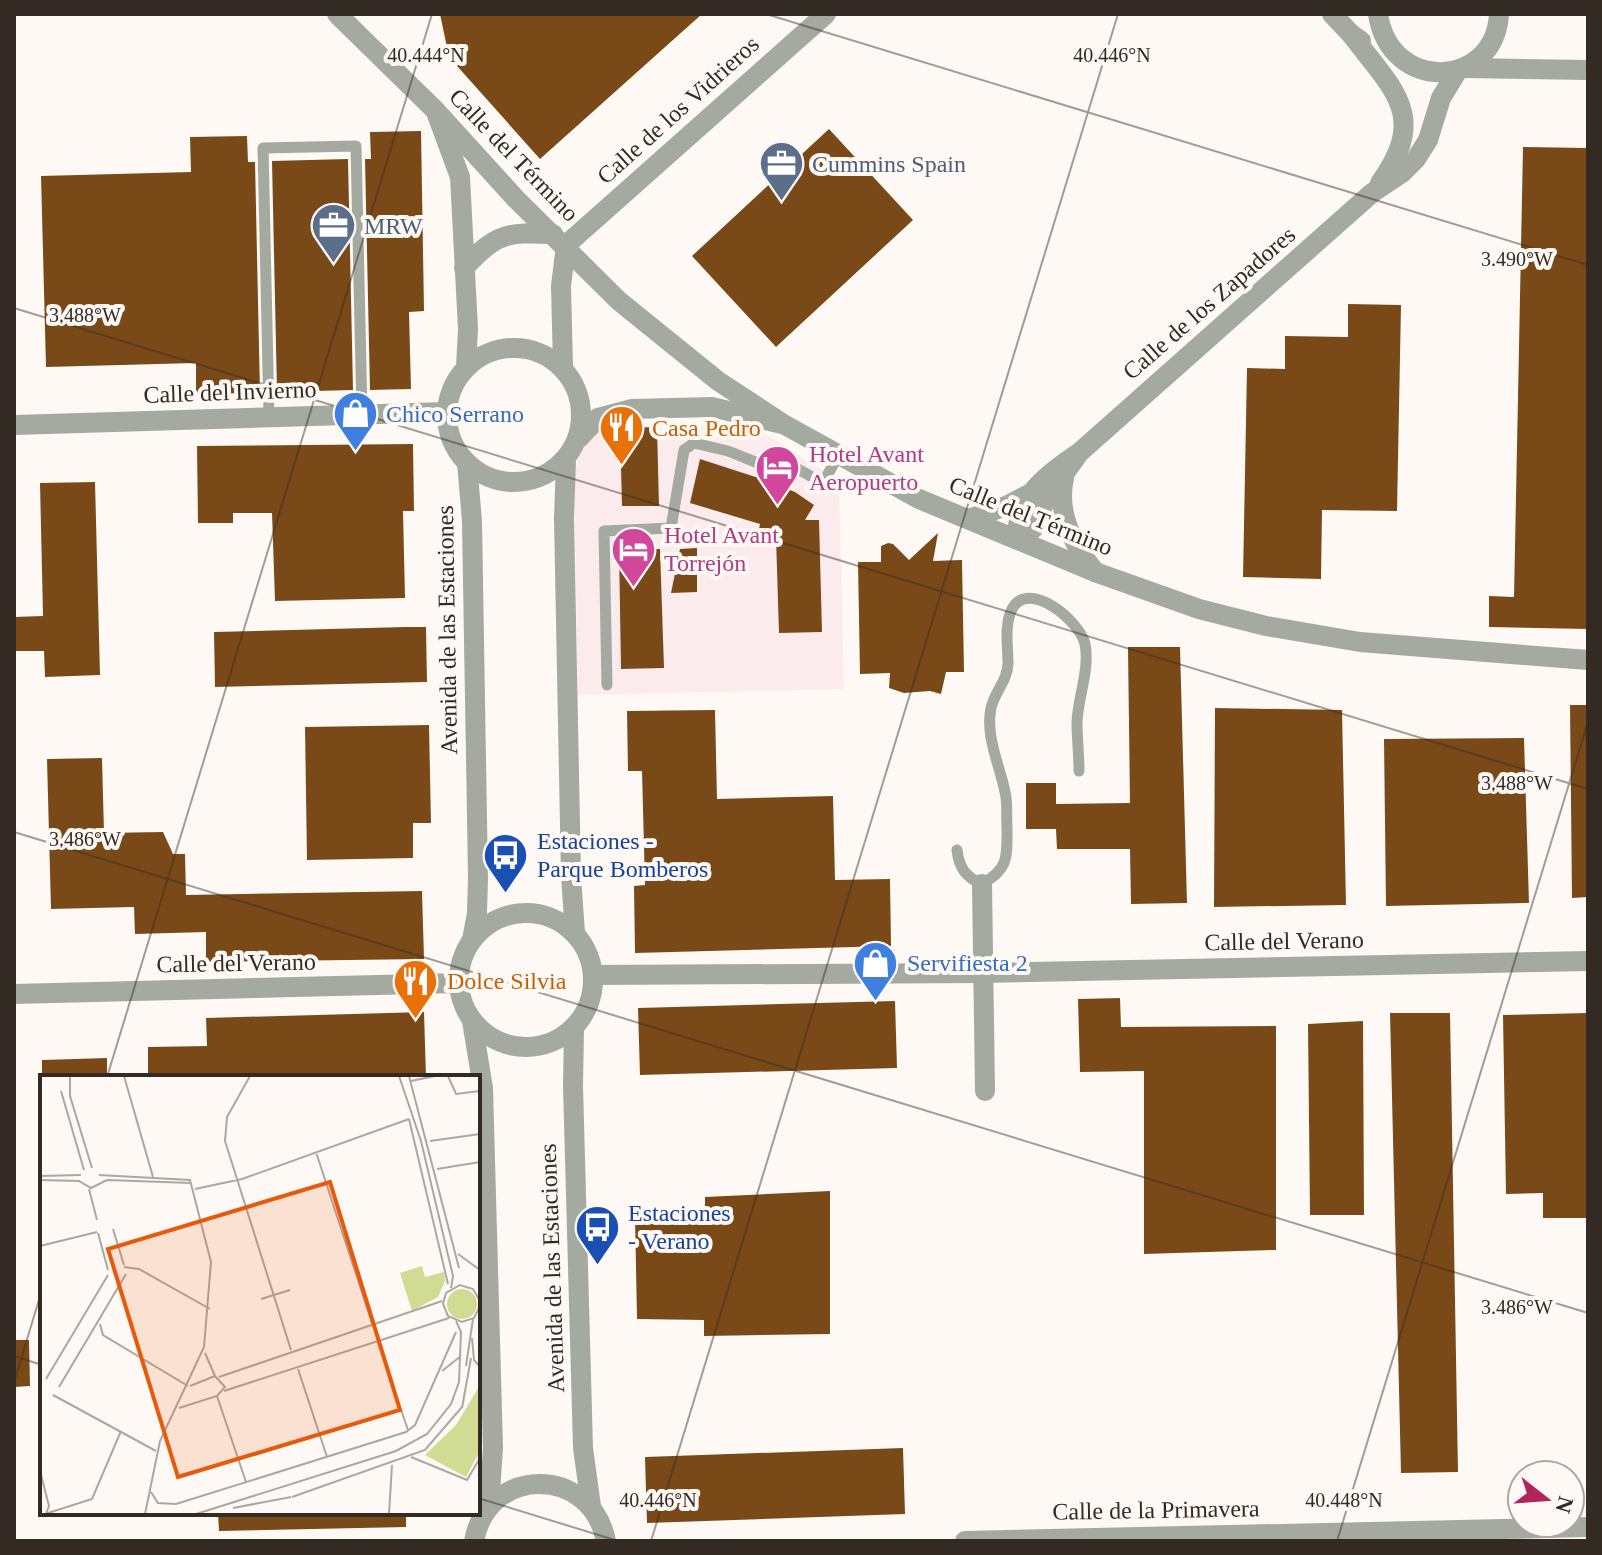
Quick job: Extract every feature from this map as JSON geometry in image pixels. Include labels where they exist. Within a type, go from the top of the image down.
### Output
[{"type":"street","name":"Calle del Término","points":[[337,14],[436,111],[516,199],[619,301],[718,381],[785,425],[919,499],[1095,572],[1199,609],[1266,626],[1318,636],[1588,660]]},
{"type":"street","name":"Calle de los Vidrieros","points":[[560,240],[826,14]]},
{"type":"street","points":[[1332,14],[1351,34],[1375,50],[1423,71],[1588,70]]},
{"type":"street","points":[[1378,14],[1382,34],[1392,51],[1406,64]]},
{"type":"street","name":"Calle de los Zapadores","points":[[969,519],[1031,493],[1372,193],[1402,173],[1428,140],[1441,98],[1460,69],[1478,58],[1491,42],[1499,14]]},
{"type":"street","name":"Calle de los Zapadores","points":[[1351,34],[1402,107],[1406,128],[1393,165],[1372,193]]},
{"type":"street","points":[[436,111],[460,177],[469,348],[466,367]]},
{"type":"street","points":[[464,268],[481,250],[503,235],[560,240],[563,366]]},
{"type":"street","points":[[578,439],[582,410],[577,387],[563,366],[540,351],[513,347],[490,351],[466,367],[453,387],[447,412],[450,436],[457,452],[486,477],[516,483],[539,478],[566,460],[578,439],[598,418],[632,409],[712,407],[785,425]]},
{"type":"street","name":"Calle del Invierno","points":[[14,425],[447,412]]},
{"type":"street","name":"Calle de los Zapadores","points":[[1031,493],[1016,522],[1018,539],[1033,529],[1046,499],[1065,477],[1080,452]]},
{"type":"street","points":[[566,460],[571,876],[575,933]]},
{"type":"street","name":"Avenida de las Estaciones","points":[[467,463],[472,521],[478,878],[472,940]]},
{"type":"street","points":[[1065,477],[1060,495],[1065,517],[1078,550],[1095,572]]},
{"type":"street","points":[[982,884],[985,1091]]},
{"type":"street","points":[[528,913],[551,918],[575,933],[588,952],[593,975],[587,1009],[574,1028],[546,1045],[523,1048],[511,1047],[489,1037],[472,1021],[464,1006],[459,983],[462,961],[472,940],[493,921],[528,913]]},
{"type":"street","name":"Calle del Verano","points":[[593,975],[982,973],[1588,961]]},
{"type":"street","name":"Calle del Verano","points":[[14,994],[459,983]]},
{"type":"street","points":[[472,1021],[483,1088],[493,1448],[489,1507]]},
{"type":"street","name":"Avenida de las Estaciones","points":[[574,1028],[583,1448],[591,1506],[603,1526],[606,1541]]},
{"type":"street","points":[[474,1541],[477,1527],[489,1507],[514,1489],[537,1483],[550,1484],[572,1491],[591,1506]]},
{"type":"street","name":"Calle de la Primavera","points":[[965,1541],[1588,1527]]},
{"type":"lane","points":[[269,416],[263,148],[356,146],[362,414]]},
{"type":"lane","points":[[607,685],[604,531],[671,528],[684,450],[694,443],[728,451],[785,474],[796,468],[823,483],[839,454]]},
{"type":"lane","points":[[957,850],[959,865],[964,872],[970,879],[982,884],[995,876],[1004,865],[1007,853],[1006,794],[992,735],[991,708],[1008,669],[1008,629],[1013,607],[1024,599],[1037,599],[1056,607],[1074,622],[1085,643],[1077,721],[1079,771]]},
{"type":"shaded area","points":[[706,425],[746,427],[767,435],[839,481],[844,689],[578,695],[574,478],[579,456],[591,437],[602,430]]},
{"type":"building","points":[[440,14],[702,14],[540,159],[449,57]]},
{"type":"building","points":[[829,129],[913,220],[776,347],[692,256]]},
{"type":"building","points":[[421,131],[424,311],[409,312],[411,389],[370,390],[365,159],[371,159],[370,132]]},
{"type":"building","points":[[247,136],[248,162],[255,162],[260,393],[196,394],[196,363],[46,367],[41,176],[191,172],[190,137]]},
{"type":"building","points":[[1523,147],[1588,148],[1588,629],[1489,627],[1489,596],[1514,597]]},
{"type":"building","points":[[348,159],[353,390],[277,392],[272,161]]},
{"type":"building","points":[[1348,304],[1401,305],[1397,511],[1322,510],[1321,579],[1243,577],[1247,368],[1285,369],[1285,336],[1348,337]]},
{"type":"building","points":[[657,427],[659,506],[622,506],[620,428]]},
{"type":"building","points":[[413,444],[414,511],[403,511],[405,598],[275,601],[272,513],[233,513],[233,523],[198,523],[197,446]]},
{"type":"building","points":[[700,459],[768,481],[795,492],[814,505],[805,520],[819,520],[822,632],[779,633],[776,537],[759,529],[760,524],[690,503]]},
{"type":"building","points":[[95,482],[100,675],[45,677],[44,651],[14,651],[14,617],[43,616],[40,483]]},
{"type":"building","points":[[938,533],[933,561],[962,560],[964,672],[946,672],[941,694],[930,691],[904,693],[889,688],[890,673],[860,674],[858,562],[881,562],[881,546],[888,543],[909,560]]},
{"type":"building","points":[[697,548],[697,592],[671,593],[680,549]]},
{"type":"building","points":[[619,549],[660,549],[664,668],[621,669]]},
{"type":"building","points":[[426,627],[427,682],[215,687],[214,632]]},
{"type":"building","points":[[1128,647],[1180,647],[1187,903],[1131,904],[1130,849],[1057,849],[1056,829],[1026,829],[1026,783],[1056,783],[1056,804],[1130,803]]},
{"type":"building","points":[[1570,705],[1588,705],[1588,897],[1572,898]]},
{"type":"building","points":[[1215,708],[1342,710],[1346,905],[1214,907]]},
{"type":"building","points":[[715,710],[717,799],[833,796],[835,880],[890,879],[891,946],[635,953],[634,886],[645,885],[642,771],[628,771],[627,711]]},
{"type":"building","points":[[429,725],[431,823],[413,823],[413,858],[307,860],[305,727]]},
{"type":"building","points":[[1524,738],[1529,903],[1386,906],[1384,739]]},
{"type":"building","points":[[102,758],[104,833],[163,832],[173,854],[185,854],[186,895],[422,891],[424,959],[206,962],[206,932],[135,934],[134,907],[51,909],[47,759]]},
{"type":"building","points":[[1120,998],[1121,1027],[1276,1026],[1276,1250],[1144,1254],[1144,1071],[1080,1072],[1078,999]]},
{"type":"building","points":[[895,1001],[897,1068],[640,1075],[638,1008]]},
{"type":"building","points":[[424,1012],[426,1075],[148,1075],[148,1047],[207,1046],[206,1018]]},
{"type":"building","points":[[1390,1013],[1450,1013],[1458,1472],[1401,1473]]},
{"type":"building","points":[[1588,1013],[1587,1218],[1543,1218],[1543,1193],[1506,1194],[1503,1015]]},
{"type":"building","points":[[1363,1021],[1364,1215],[1310,1215],[1308,1024]]},
{"type":"building","points":[[107,1058],[107,1075],[42,1075],[42,1060]]},
{"type":"building","points":[[830,1191],[830,1334],[704,1336],[704,1320],[637,1319],[635,1215],[705,1212],[705,1197]]},
{"type":"building","points":[[14,1340],[29,1340],[30,1386],[14,1387]]},
{"type":"building","points":[[903,1448],[905,1514],[647,1523],[645,1457]]},
{"type":"building","points":[[218,1515],[406,1515],[406,1527],[219,1531]]},
{"type":"place","name":"Cummins Spain","points":[[781,203]]},
{"type":"place","name":"MRW","points":[[333,265]]},
{"type":"place","name":"Chico Serrano","points":[[355,453]]},
{"type":"place","name":"Casa Pedro","points":[[621,467]]},
{"type":"place","name":"Hotel Avant Aeropuerto","points":[[778,507]]},
{"type":"place","name":"Hotel Avant Torrejón","points":[[633,588]]},
{"type":"place","name":"Estaciones - Parque Bomberos","points":[[506,894]]},
{"type":"place","name":"Servifiesta 2","points":[[876,1002]]},
{"type":"place","name":"Dolce Silvia","points":[[416,1020]]},
{"type":"place","name":"Estaciones - Verano","points":[[597,1266]]}]
